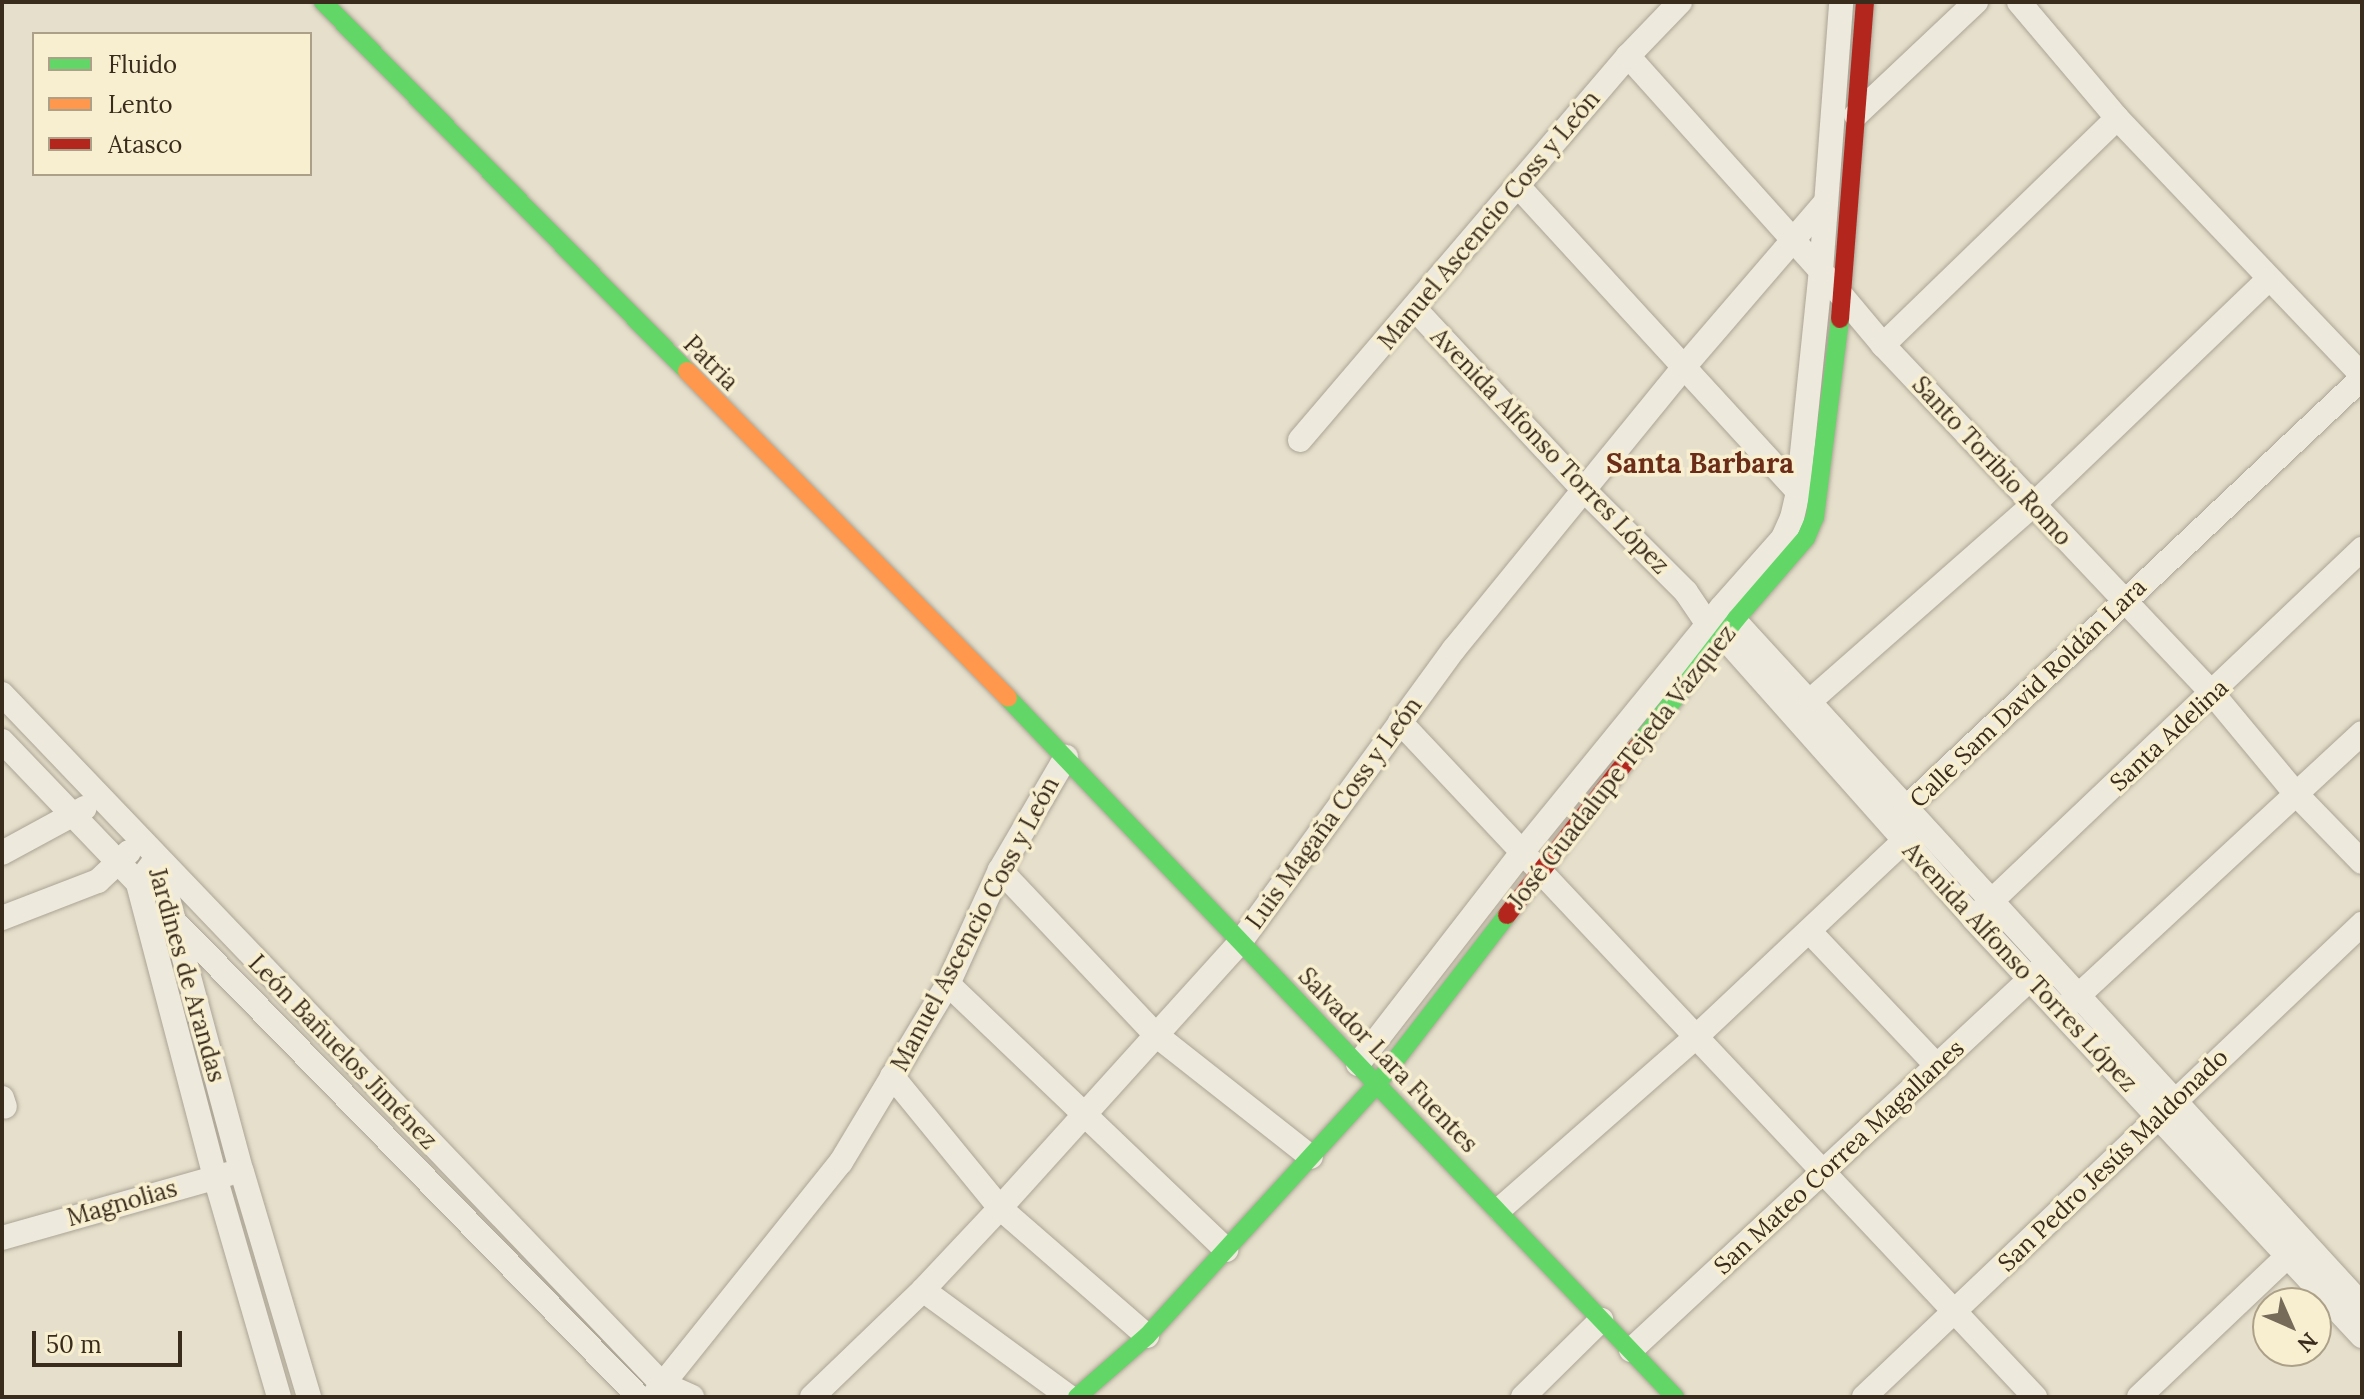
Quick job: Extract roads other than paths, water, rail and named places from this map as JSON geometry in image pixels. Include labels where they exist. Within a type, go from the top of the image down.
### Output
[{"type":"street","name":"Patria","points":[[323,2],[1066,757]]},
{"type":"street","name":"Manuel Ascencio Coss y León","points":[[1300,440],[1628,56],[1680,2]]},
{"type":"street","name":"José Guadalupe Tejeda Vázquez","points":[[1077,1397],[1147,1336],[1377,1084],[1542,870],[1783,538],[1798,492],[1821,271],[1841,2]]},
{"type":"street","name":"José Guadalupe Tejeda Vázquez","points":[[1358,1064],[1523,851],[1722,622],[1806,538],[1815,517],[1843,298],[1865,2]]},
{"type":"street","points":[[1856,115],[1976,2]]},
{"type":"street","points":[[2019,2],[2117,118],[2362,377]]},
{"type":"street","name":"Santo Toribio Romo","points":[[1628,56],[1821,271],[1883,345],[2213,694],[2297,795],[2362,862]]},
{"type":"street","points":[[1883,345],[2117,118]]},
{"type":"street","points":[[1518,186],[1798,492]]},
{"type":"street","name":"Luis Magaña Coss y León","points":[[812,1397],[923,1290],[1241,941],[1454,649],[1791,238],[1825,203]]},
{"type":"street","points":[[1811,700],[2033,505],[2268,280]]},
{"type":"street","name":"Avenida Alfonso Torres López","points":[[1414,308],[1584,490],[1686,592],[1811,700],[1906,808],[1982,910]]},
{"type":"street","name":"Calle Sam David Roldán Lara","points":[[1500,1209],[1810,932],[1904,841],[1906,808],[2362,377]]},
{"type":"street","name":"Santa Adelina","points":[[1982,910],[2213,694],[2362,549]]},
{"type":"street","name":"Avenida Alfonso Torres López","points":[[1722,622],[1904,841],[1982,910],[2167,1109],[2295,1248],[2362,1336]]},
{"type":"street","name":"León Bañuelos Jiménez","points":[[2,694],[657,1390],[692,1397]]},
{"type":"street","points":[[1400,722],[1698,1035],[2035,1397]]},
{"type":"street","points":[[2069,1004],[2362,733]]},
{"type":"street","name":"León Bañuelos Jiménez","points":[[2,741],[176,924],[639,1397]]},
{"type":"street","name":"Manuel Ascencio Coss y León","points":[[657,1390],[841,1162],[948,984],[1000,870],[1066,757]]},
{"type":"street","name":"Salvador Lara Fuentes","points":[[1066,757],[1500,1209],[1675,1397]]},
{"type":"street","points":[[2,853],[73,816],[100,798]]},
{"type":"street","points":[[2,918],[98,881],[119,864],[139,839]]},
{"type":"street","name":"Jardines de Arandas","points":[[157,858],[138,883],[215,1177],[279,1397]]},
{"type":"street","name":"Jardines de Arandas","points":[[157,858],[242,1172],[309,1397]]},
{"type":"street","points":[[1000,870],[1156,1035],[1311,1157]]},
{"type":"street","name":"San Pedro Jesús Maldonado","points":[[1864,1397],[2362,924]]},
{"type":"street","points":[[1810,932],[1937,1066]]},
{"type":"street","name":"San Mateo Correa Magallanes","points":[[1631,1350],[2039,971]]},
{"type":"street","points":[[948,984],[1226,1250]]},
{"type":"street","points":[[191,1079],[216,1073]]},
{"type":"street","points":[[892,1076],[1000,1208],[1147,1336]]},
{"type":"street","name":"Magnolias","points":[[2,1238],[242,1172]]},
{"type":"street","points":[[2139,1397],[2295,1248]]},
{"type":"street","name":"Avenida Alfonso Torres López","points":[[2295,1248],[2362,1305]]},
{"type":"street","points":[[923,1290],[1069,1397]]},
{"type":"street","points":[[1523,1397],[1601,1320]]},
{"type":"district","name":"Santa Barbara","points":[[1700,463]]}]
